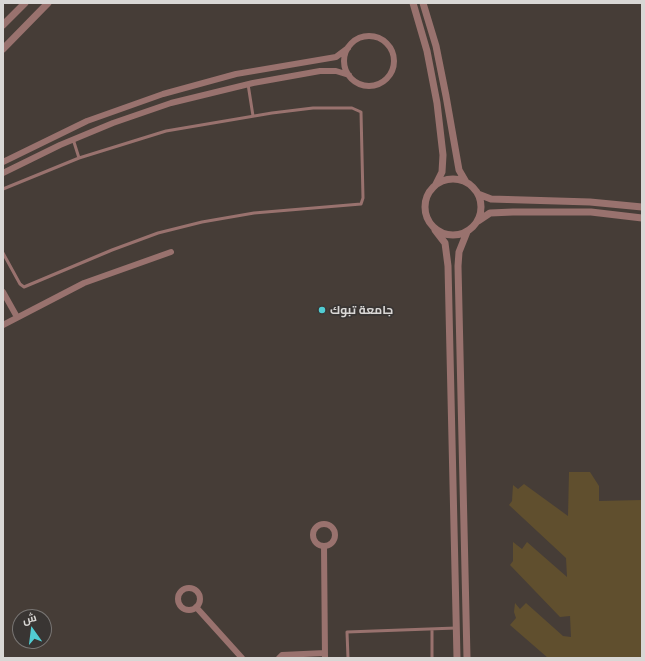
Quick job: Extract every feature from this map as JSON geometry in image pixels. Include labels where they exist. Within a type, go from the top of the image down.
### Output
[{"type":"street","points":[[3,25],[24,3]]},
{"type":"street","points":[[3,49],[48,3]]},
{"type":"street","points":[[413,3],[427,51],[437,103],[443,155],[442,172],[428,195],[424,207],[427,220],[445,243],[448,266],[457,658]]},
{"type":"street","points":[[423,3],[436,46],[459,170],[466,182],[478,194],[491,199],[590,202],[642,207]]},
{"type":"street","points":[[3,162],[87,121],[163,94],[236,74],[336,57],[348,48],[353,41],[360,37],[377,37],[385,41],[390,47],[394,64],[386,79],[379,83],[363,85],[349,76],[336,71],[320,71],[248,84],[171,103],[113,123],[3,173]]},
{"type":"street","points":[[348,48],[344,62],[349,76]]},
{"type":"street","points":[[436,184],[450,179],[466,182]]},
{"type":"street","points":[[478,194],[481,203],[481,212],[478,221]]},
{"type":"street","points":[[467,658],[458,266],[459,252],[468,232],[478,221],[490,213],[590,212],[642,218]]},
{"type":"street","points":[[435,230],[451,236],[468,232]]},
{"type":"street","points":[[3,325],[84,283],[171,252]]},
{"type":"street","points":[[3,292],[16,317]]},
{"type":"street","points":[[279,658],[282,655],[325,656],[324,546]]},
{"type":"street","points":[[196,607],[242,658]]},
{"type":"lane","points":[[248,84],[253,116]]},
{"type":"lane","points":[[3,189],[79,158],[166,131],[253,116],[313,108],[352,108],[359,110],[362,118],[363,198],[361,204],[254,213],[202,222],[158,233],[109,250],[24,287],[20,284],[3,253]]},
{"type":"lane","points":[[73,140],[79,158]]},
{"type":"lane","points":[[348,658],[347,632],[456,628]]},
{"type":"lane","points":[[432,629],[432,658]]},
{"type":"shaded area","name":"جامعة تبوك","points":[[3,3],[642,3],[642,658],[3,658]]},
{"type":"building","points":[[569,472],[590,472],[599,486],[599,501],[642,500],[642,658],[548,658],[510,625],[516,618],[514,612],[515,603],[520,609],[526,603],[563,636],[571,637],[570,616],[560,617],[510,565],[513,561],[513,542],[522,549],[527,542],[567,577],[566,558],[509,505],[512,501],[513,485],[518,489],[524,484],[568,516]]},
{"type":"place","name":"جامعة تبوك","points":[[322,310]]}]
